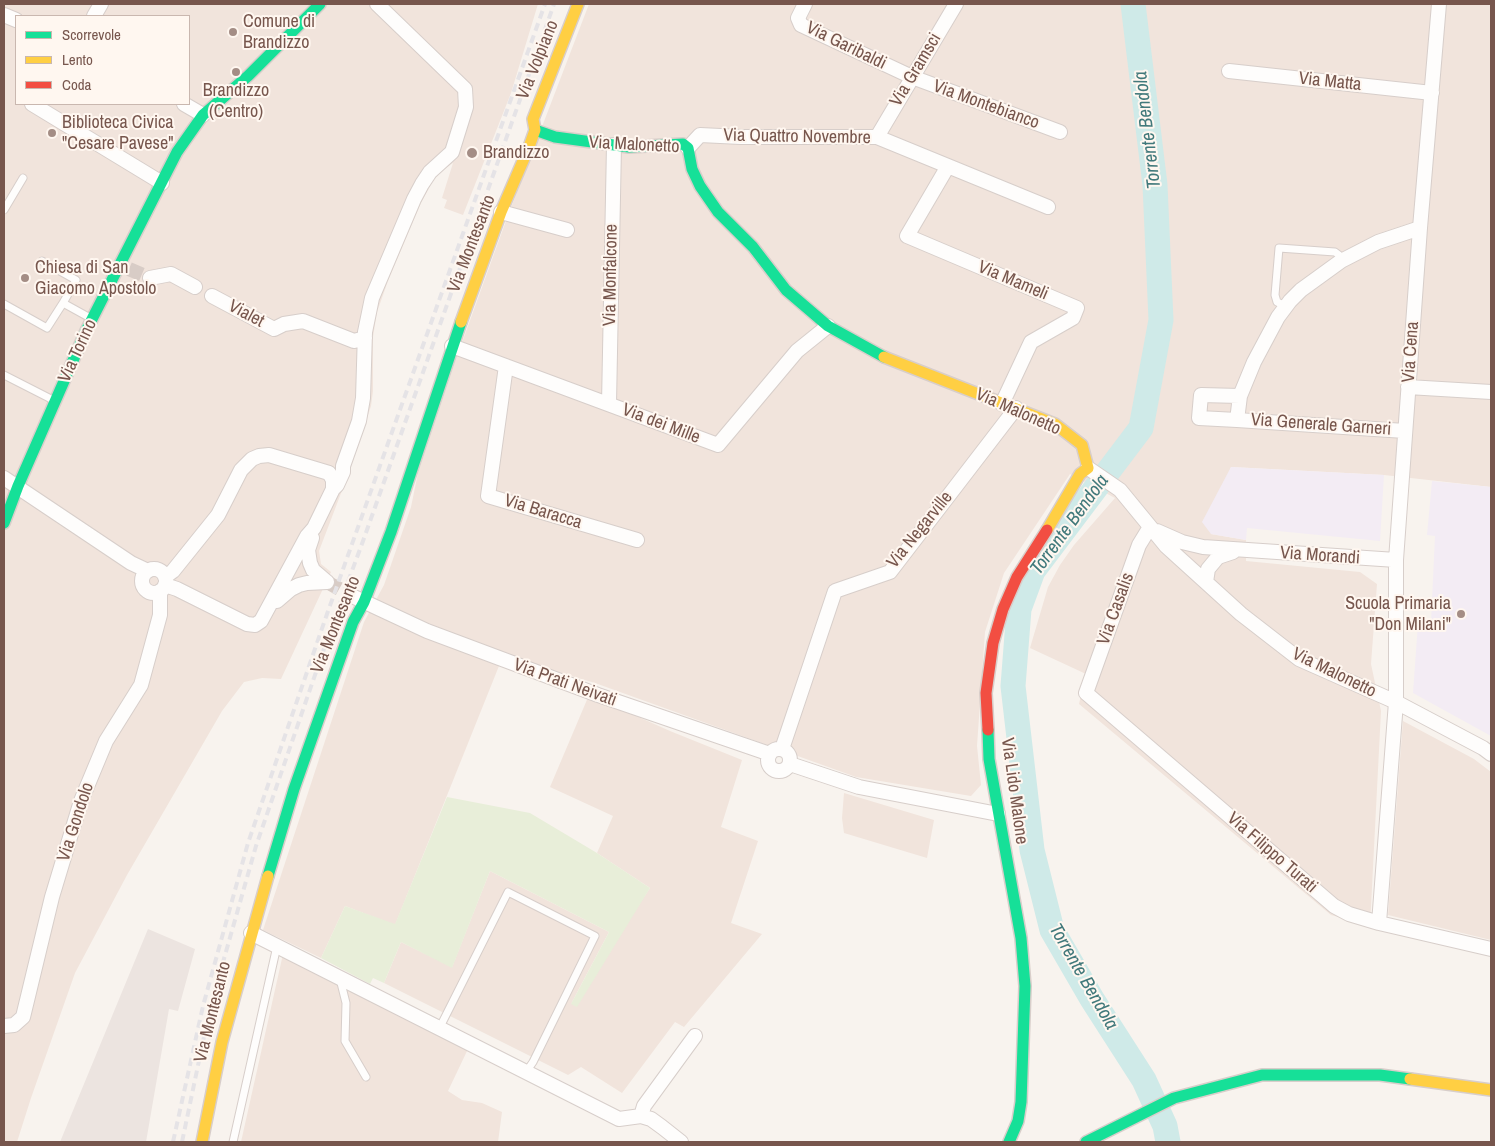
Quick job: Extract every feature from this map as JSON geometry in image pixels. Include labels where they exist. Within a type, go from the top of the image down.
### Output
[{"type":"street","points":[[95,15],[101,4]]},
{"type":"street","name":"Via Torino","points":[[4,523],[18,486],[92,320],[125,267],[177,152],[204,115],[248,76],[320,4]]},
{"type":"street","points":[[269,609],[284,594],[299,585],[327,582],[313,570],[308,556],[314,528],[343,472],[343,466],[359,421],[364,398],[365,338],[372,298],[414,199],[430,172],[452,152],[466,110],[466,89],[377,4]]},
{"type":"street","name":"Via Volpiano","points":[[535,130],[533,119],[572,24],[578,4]]},
{"type":"street","name":"Via Garibaldi","points":[[805,4],[798,18],[800,25],[912,77]]},
{"type":"street","name":"Via Gramsci","points":[[877,137],[956,4]]},
{"type":"street","name":"Via Cena","points":[[1379,923],[1396,702],[1396,560],[1420,228],[1439,4]]},
{"type":"street","name":"Via Matta","points":[[1229,71],[1432,93]]},
{"type":"street","name":"Via Montebianco","points":[[912,77],[1060,132]]},
{"type":"street","points":[[34,105],[162,183]]},
{"type":"street","points":[[186,105],[204,115]]},
{"type":"street","name":"Via Malonetto","points":[[535,130],[555,137],[629,147],[683,144],[688,148],[692,169],[700,186],[718,212],[753,247],[786,290],[828,326],[882,356],[1055,424],[1082,445],[1091,471],[1120,490],[1166,546],[1241,614],[1299,659],[1396,702],[1491,754]]},
{"type":"street","name":"Via Montesanto","points":[[202,1142],[222,1042],[251,933],[297,780],[352,622],[358,599],[391,532],[452,346],[501,212],[535,130]]},
{"type":"street","name":"Via Quattro Novembre","points":[[688,148],[700,134],[741,137],[877,137],[1048,207]]},
{"type":"street","name":"Via Monfalcone","points":[[609,404],[614,145]]},
{"type":"street","name":"Via Mameli","points":[[948,166],[907,236],[1077,308],[1073,318],[1031,342],[1009,406]]},
{"type":"street","points":[[501,212],[567,230]]},
{"type":"street","points":[[1237,420],[1240,396],[1254,362],[1278,316],[1301,290],[1341,261],[1378,242],[1420,228]]},
{"type":"street","points":[[150,278],[171,274],[195,287]]},
{"type":"street","name":"Vialet","points":[[212,296],[274,329],[284,324],[303,321],[354,341],[365,338]]},
{"type":"street","name":"Via dei Mille","points":[[452,346],[718,445],[797,351],[828,326]]},
{"type":"street","name":"Via Baracca","points":[[506,366],[488,496],[637,540]]},
{"type":"street","points":[[1408,386],[1491,392]]},
{"type":"street","name":"Via Generale Garneri","points":[[1240,396],[1202,395],[1198,418],[1405,431]]},
{"type":"street","name":"Via Negarville","points":[[776,752],[835,591],[890,572],[1009,406]]},
{"type":"street","points":[[155,583],[172,571],[218,515],[241,470],[252,459],[258,456],[269,455],[329,473],[338,471],[343,466]]},
{"type":"street","name":"Via Lido Malone","points":[[1009,1142],[1018,1121],[1021,1102],[1025,986],[1020,938],[989,759],[986,693],[994,643],[1003,609],[1017,577],[1080,474],[1091,471]]},
{"type":"street","points":[[329,473],[333,480],[333,489]]},
{"type":"street","name":"Via Gondolo","points":[[4,478],[130,563],[155,583],[160,614],[141,685],[106,741],[84,793],[52,897],[23,1017],[14,1025],[4,1026]]},
{"type":"street","name":"Via Morandi","points":[[1150,527],[1165,536],[1203,547],[1396,560]]},
{"type":"street","name":"Via Casalis","points":[[1086,693],[1139,545],[1150,527]]},
{"type":"street","points":[[155,583],[177,589],[247,624],[255,625],[261,621],[269,609],[307,536],[314,528]]},
{"type":"street","name":"Via Morandi","points":[[1206,582],[1208,569],[1218,557],[1228,552],[1244,551]]},
{"type":"street","name":"Via Prati Neivati","points":[[358,599],[427,632],[548,677],[776,752]]},
{"type":"street","name":"Via Filippo Turati","points":[[1086,693],[1334,906],[1349,914],[1379,923],[1491,949]]},
{"type":"street","points":[[776,752],[789,753],[790,764],[785,770],[774,770],[769,765],[776,752]]},
{"type":"street","points":[[790,764],[859,787],[998,814]]},
{"type":"street","points":[[251,933],[620,1119],[641,1116],[651,1119],[681,1142]]},
{"type":"street","points":[[641,1116],[644,1106],[695,1036]]},
{"type":"street","points":[[1088,1141],[1174,1098],[1262,1075],[1380,1075],[1491,1090]]},
{"type":"lane","points":[[4,210],[23,178]]},
{"type":"lane","points":[[1286,306],[1277,302],[1275,296],[1279,248],[1335,252],[1339,255],[1341,261]]},
{"type":"lane","points":[[4,304],[47,328],[76,280],[42,261]]},
{"type":"lane","points":[[63,303],[92,320]]},
{"type":"lane","points":[[4,375],[55,402]]},
{"type":"lane","points":[[440,1027],[508,892],[595,936],[533,1062],[526,1072]]},
{"type":"lane","points":[[233,1142],[277,945]]},
{"type":"lane","points":[[339,976],[346,1003],[345,1041],[366,1077]]},
{"type":"shaded area","points":[[4,4],[538,4],[511,93],[463,215],[444,208],[447,200],[442,198],[453,163],[436,175],[421,203],[388,281],[377,312],[373,337],[373,391],[371,406],[351,467],[319,551],[321,564],[331,572],[281,679],[262,678],[244,682],[222,711],[127,875],[75,973],[17,1142],[4,1142]]},
{"type":"shaded area","points":[[589,4],[1491,4],[1491,487],[1384,475],[1231,467],[1211,534],[1246,540],[1246,561],[1360,572],[1377,584],[1371,664],[1381,711],[1370,926],[1331,915],[1079,704],[1086,674],[1030,648],[1048,587],[1060,565],[1074,545],[1115,498],[1070,474],[1004,573],[985,632],[977,746],[981,785],[971,796],[856,777],[595,683],[503,656],[395,925],[345,906],[321,958],[263,930],[364,622],[384,585],[411,507],[418,473],[456,359],[507,218]]},
{"type":"shaded area","points":[[1231,467],[1384,475],[1380,541],[1247,528],[1246,540],[1211,534],[1202,522]]},
{"type":"shaded area","name":"Scuola Primaria \"Don Milani\"","points":[[1432,481],[1491,487],[1491,736],[1413,693],[1418,623],[1431,622],[1435,536],[1427,535]]},
{"type":"shaded area","points":[[589,695],[742,760],[721,827],[758,841],[731,923],[762,934],[684,1027],[675,1022],[622,1093],[581,1067],[568,1075],[384,983],[401,942],[452,967],[490,871],[609,932],[571,1004],[650,888],[597,853],[613,816],[550,787]]},
{"type":"shaded area","points":[[1403,721],[1474,759],[1491,772],[1491,940],[1388,915]]},
{"type":"shaded area","points":[[844,793],[934,820],[927,858],[844,833],[842,818]]},
{"type":"shaded area","points":[[148,929],[195,949],[178,1011],[169,1009],[146,1142],[60,1142]]},
{"type":"shaded area","points":[[283,954],[468,1049],[448,1091],[462,1100],[482,1103],[502,1112],[498,1142],[241,1142]]},
{"type":"green space","points":[[447,797],[530,813],[597,853],[650,888],[577,1007],[571,1004],[609,932],[490,871],[452,968],[401,942],[384,983],[373,978],[370,984],[321,958],[345,906],[395,924]]},
{"type":"waterway","name":"Torrente Bendola","points":[[1133,4],[1155,185],[1161,320],[1141,428],[1033,571],[1019,609],[1013,686],[1032,850],[1052,930],[1092,999],[1144,1080],[1165,1126],[1168,1142]]},
{"type":"tunnel","points":[[129,269],[150,278]]},
{"type":"tunnel","points":[[327,582],[352,596]]},
{"type":"railway","points":[[173,1142],[203,1006],[248,843],[327,614],[545,4]]},
{"type":"railway","points":[[182,1142],[210,1008],[256,846],[335,617],[554,4]]},
{"type":"traffic: fast","points":[[4,523],[18,486],[86,331],[177,152],[203,115],[248,76],[320,4]]},
{"type":"traffic: fast","points":[[535,130],[555,137],[629,147],[683,144],[688,148],[692,169],[700,186],[718,212],[753,247],[786,290],[828,326],[884,357]]},
{"type":"traffic: fast","points":[[268,876],[294,789],[353,622],[364,602],[391,532],[461,322]]},
{"type":"traffic: fast","points":[[988,730],[989,759],[1021,938],[1025,986],[1021,1102],[1018,1121],[1009,1142]]},
{"type":"traffic: fast","points":[[1086,1142],[1174,1098],[1262,1075],[1380,1075],[1410,1079]]},
{"type":"traffic: slow","points":[[461,322],[501,212],[529,147],[535,130],[533,119],[578,4]]},
{"type":"traffic: slow","points":[[884,357],[1055,424],[1082,445],[1088,468],[1080,474],[1047,530]]},
{"type":"traffic: slow","points":[[202,1142],[222,1042],[268,876]]},
{"type":"traffic: slow","points":[[1410,1079],[1491,1090]]},
{"type":"traffic: jam","points":[[988,730],[986,693],[993,643],[1003,609],[1017,577],[1047,530]]},
{"type":"place","name":"Comune di Brandizzo","points":[[233,32]]},
{"type":"place","name":"Brandizzo (Centro)","points":[[236,72]]},
{"type":"place","name":"Biblioteca Civica \"Cesare Pavese\"","points":[[52,133]]},
{"type":"place","name":"Brandizzo","points":[[472,153]]},
{"type":"place","name":"Chiesa di San Giacomo Apostolo","points":[[25,278]]},
{"type":"place","name":"Scuola Primaria \"Don Milani\"","points":[[1461,614]]}]
